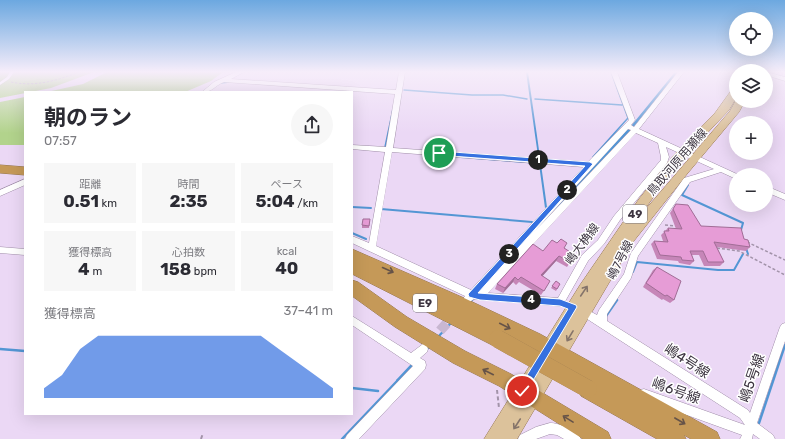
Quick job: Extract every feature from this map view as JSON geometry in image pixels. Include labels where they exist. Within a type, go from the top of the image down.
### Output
[{"type":"highway","points":[[0,169],[24,171]]},
{"type":"highway","points":[[0,172],[24,175]]},
{"type":"highway","points":[[353,255],[458,303],[553,351],[590,386],[710,439]]},
{"type":"highway","name":"E9","points":[[353,268],[497,341]]},
{"type":"highway","name":"E9","points":[[353,272],[590,386],[676,439]]},
{"type":"highway","points":[[353,288],[401,322],[459,357],[528,394],[601,439]]},
{"type":"highway","name":"E9","points":[[590,386],[664,439]]},
{"type":"main road","name":"鳥取河原用瀬線","points":[[553,351],[584,312],[629,238],[688,155],[696,141],[729,101]]},
{"type":"main road","name":"鳥取河原用瀬線","points":[[507,439],[528,394],[553,351],[573,307],[644,201],[688,155],[715,135],[735,108]]},
{"type":"main road","name":"鳥取河原用瀬線","points":[[492,439],[528,394]]},
{"type":"street","points":[[372,248],[398,92]]},
{"type":"street","points":[[473,297],[590,164],[632,120],[622,92]]},
{"type":"street","points":[[473,297],[635,130],[665,92]]},
{"type":"street","points":[[627,126],[729,173]]},
{"type":"street","name":"嶋大桷線","points":[[560,302],[585,258],[601,242],[617,218],[664,161],[665,157],[661,141]]},
{"type":"street","points":[[353,147],[590,164]]},
{"type":"street","name":"嶋7号線","points":[[602,323],[602,313],[628,275],[634,255],[687,180],[720,170]]},
{"type":"street","points":[[0,193],[24,182]]},
{"type":"street","points":[[773,192],[785,197]]},
{"type":"street","points":[[353,239],[473,297],[560,302],[573,307]]},
{"type":"street","points":[[0,250],[24,252]]},
{"type":"street","name":"嶋4号線","points":[[584,312],[744,414],[748,432],[769,439]]},
{"type":"street","points":[[353,321],[416,362]]},
{"type":"street","name":"嶋5号線","points":[[748,432],[785,327]]},
{"type":"street","points":[[351,439],[416,362],[423,350]]},
{"type":"street","name":"嶋6号線","points":[[590,386],[748,432]]},
{"type":"street","points":[[524,439],[548,427],[557,428],[575,439]]},
{"type":"path","points":[[655,224],[678,226]]},
{"type":"path","points":[[746,242],[785,260]]},
{"type":"path","points":[[712,248],[739,251],[785,275]]},
{"type":"path","points":[[201,439],[204,433]]},
{"type":"green space","points":[[0,92],[24,92],[24,93],[0,98]]},
{"type":"green space","points":[[24,97],[24,145],[0,145],[0,102]]},
{"type":"water","points":[[529,92],[531,92],[547,207],[545,208],[539,164],[447,157],[539,163]]},
{"type":"water","points":[[658,92],[661,92],[632,129],[397,383],[396,380],[473,298],[618,138],[631,126]]},
{"type":"building","points":[[676,204],[688,205],[701,226],[741,228],[744,239],[748,240],[750,247],[714,242],[724,262],[708,262],[703,251],[690,251],[694,261],[682,260],[681,257],[660,255],[654,241],[668,242],[664,231],[669,231],[668,228],[682,229],[673,209]]},
{"type":"building","points":[[363,219],[370,219],[369,226],[362,225]]},
{"type":"building","points":[[561,239],[567,243],[564,248],[575,255],[570,262],[559,256],[541,275],[550,281],[544,291],[521,277],[518,280],[515,277],[505,288],[497,284],[533,244],[543,251],[552,240],[557,243]]},
{"type":"building","points":[[657,267],[681,281],[674,300],[667,295],[665,296],[646,283]]},
{"type":"building","points":[[556,281],[560,284],[557,289],[552,286]]},
{"type":"waterway","points":[[438,92],[503,95],[527,99]]},
{"type":"waterway","points":[[593,157],[628,118],[619,92]]},
{"type":"waterway","points":[[535,99],[622,105]]},
{"type":"waterway","points":[[385,147],[393,109]]},
{"type":"waterway","points":[[688,185],[682,195],[743,223],[741,230]]},
{"type":"waterway","points":[[353,207],[371,208]]},
{"type":"waterway","points":[[381,209],[532,222]]},
{"type":"waterway","points":[[353,233],[366,239]]},
{"type":"waterway","points":[[746,248],[748,254]]},
{"type":"waterway","points":[[633,272],[637,262],[718,270],[734,270],[743,254]]},
{"type":"waterway","points":[[606,316],[617,300]]},
{"type":"waterway","points":[[759,423],[785,345]]},
{"type":"waterway","points":[[0,349],[24,351]]},
{"type":"waterway","points":[[342,439],[398,380]]},
{"type":"waterway","points":[[353,388],[378,391]]},
{"type":"tunnel","points":[[430,342],[454,315]]},
{"type":"route","points":[[439,153],[590,164],[471,294],[560,302],[573,307],[522,391]]}]
